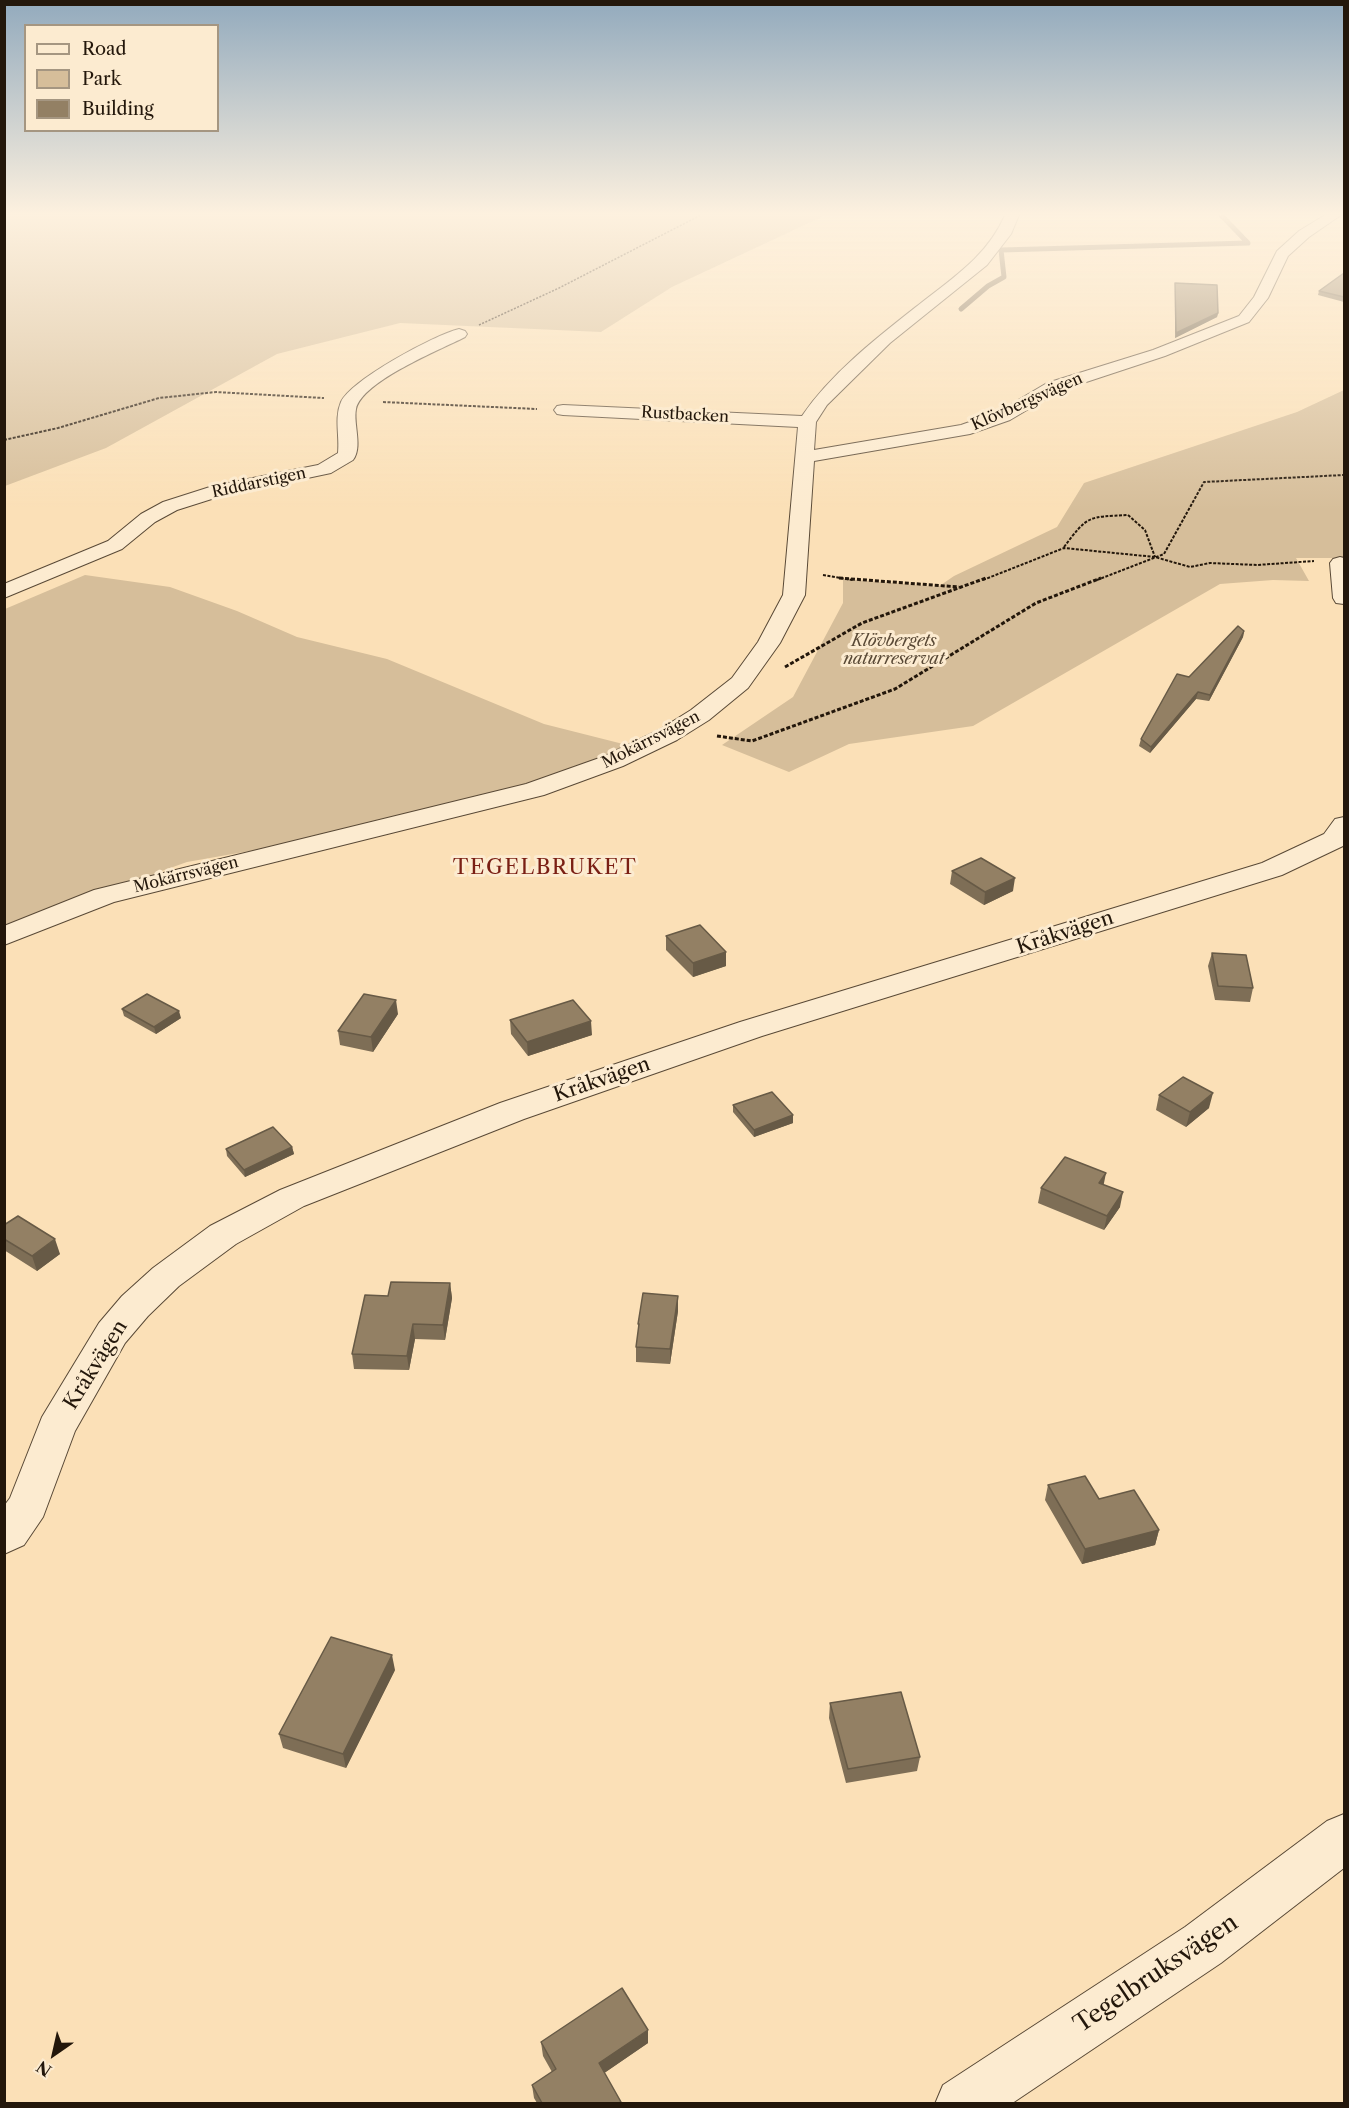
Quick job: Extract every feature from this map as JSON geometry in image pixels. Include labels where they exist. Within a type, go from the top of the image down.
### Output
[{"type":"street","points":[[807,422],[820,402],[884,340],[917,313]]},
{"type":"street","name":"Klövbergsvägen","points":[[805,457],[964,430],[987,423],[1053,387],[1159,353],[1244,320],[1249,313]]},
{"type":"street","points":[[350,401],[356,391],[372,380],[459,334]]},
{"type":"street","name":"Riddarstigen","points":[[4,592],[115,545],[148,518],[170,506],[213,492],[324,469],[338,463],[347,456],[347,411],[350,401]]},
{"type":"street","name":"Rustbacken","points":[[563,410],[807,422]]},
{"type":"street","name":"Mokärrsvägen","points":[[4,936],[104,896],[535,790],[614,761],[675,730],[724,698],[747,674],[769,643],[794,595],[807,422]]},
{"type":"street","points":[[1340,563],[1344,598]]},
{"type":"street","name":"Kråkvägen","points":[[4,1536],[9,1533],[28,1505],[56,1428],[112,1333],[135,1306],[166,1277],[223,1235],[292,1198],[512,1111],[751,1029],[1272,869],[1334,840],[1344,825]]},
{"type":"street","name":"Tegelbruksvägen","points":[[962,2103],[1203,1945],[1344,1838]]},
{"type":"path","points":[[459,334],[504,313]]},
{"type":"path","points":[[4,441],[58,428],[159,398],[216,392],[264,393],[350,401],[563,410]]},
{"type":"path","points":[[675,730],[752,741],[895,689],[1036,603],[1164,554],[1204,482],[1344,475]]},
{"type":"path","points":[[1064,548],[1084,520],[1103,516],[1128,515],[1145,530],[1155,557]]},
{"type":"path","points":[[747,674],[772,675],[862,623],[1064,548],[1155,557],[1190,567],[1210,563],[1257,565],[1305,560],[1340,563]]},
{"type":"path","points":[[797,570],[843,579],[963,587]]},
{"type":"green space","points":[[4,313],[630,313],[601,332],[400,323],[277,354],[106,448],[5,486]]},
{"type":"green space","name":"Klövbergets naturreservat","points":[[1344,390],[1344,558],[1296,558],[1309,581],[1273,580],[1220,584],[973,726],[849,744],[789,772],[722,745],[793,697],[843,603],[843,579],[938,587],[954,576],[1057,527],[1084,483],[1297,412]]},
{"type":"green space","points":[[85,575],[170,587],[237,611],[297,637],[387,659],[544,724],[627,745],[633,749],[532,786],[358,832],[187,862],[5,927],[5,609]]},
{"type":"building","points":[[1176,313],[1217,313],[1176,333]]},
{"type":"building","points":[[1238,626],[1244,631],[1210,695],[1198,692],[1151,747],[1141,739],[1177,674],[1189,677]]},
{"type":"building","points":[[981,858],[1015,878],[985,892],[952,871]]},
{"type":"building","points":[[700,925],[726,952],[693,963],[666,936]]},
{"type":"building","points":[[1212,953],[1246,955],[1253,988],[1218,986]]},
{"type":"building","points":[[147,994],[179,1011],[154,1027],[122,1009]]},
{"type":"building","points":[[364,994],[396,1000],[371,1037],[338,1031]]},
{"type":"building","points":[[573,1000],[591,1021],[527,1042],[510,1020]]},
{"type":"building","points":[[1183,1077],[1213,1093],[1190,1112],[1159,1095]]},
{"type":"building","points":[[772,1092],[793,1115],[754,1130],[733,1105]]},
{"type":"building","points":[[273,1127],[292,1147],[244,1170],[226,1149]]},
{"type":"building","points":[[1065,1157],[1106,1173],[1099,1183],[1123,1192],[1107,1216],[1041,1188]]},
{"type":"building","points":[[18,1216],[55,1239],[32,1256],[4,1239],[4,1225]]},
{"type":"building","points":[[391,1282],[450,1283],[443,1325],[413,1324],[407,1356],[352,1354],[365,1295],[388,1296]]},
{"type":"building","points":[[643,1293],[678,1296],[670,1349],[636,1347]]},
{"type":"building","points":[[1085,1476],[1099,1499],[1134,1490],[1159,1530],[1085,1549],[1048,1485]]},
{"type":"building","points":[[331,1637],[392,1655],[343,1754],[279,1734]]},
{"type":"building","points":[[901,1692],[920,1757],[848,1769],[830,1703]]},
{"type":"building","points":[[622,1988],[648,2030],[599,2063],[621,2102],[542,2103],[532,2085],[556,2069],[541,2042]]},
{"type":"district","name":"TEGELBRUKET","points":[[545,868]]}]
